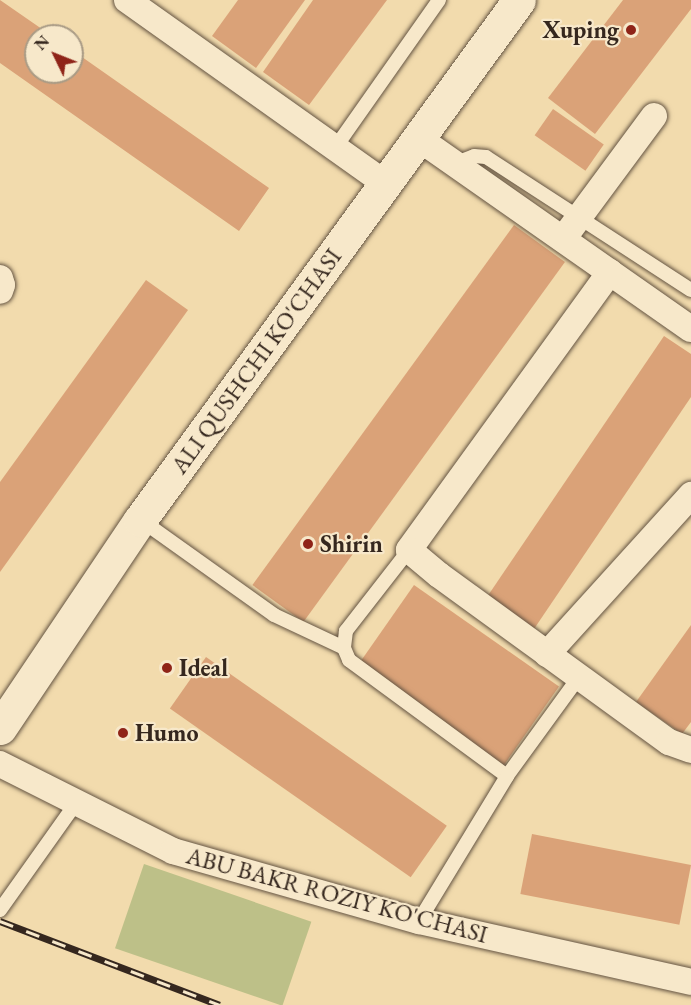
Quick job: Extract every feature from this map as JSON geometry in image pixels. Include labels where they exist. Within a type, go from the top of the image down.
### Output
[{"type":"main road","name":"ALI QUSHCHI KO'CHASI","points":[[0,728],[140,520],[519,0]]},
{"type":"street","points":[[127,0],[386,184]]},
{"type":"street","points":[[563,239],[654,116]]},
{"type":"street","points":[[418,138],[691,329]]},
{"type":"street","points":[[610,272],[409,550],[669,742],[691,750]]},
{"type":"street","points":[[0,278],[0,291]]},
{"type":"street","points":[[547,654],[691,495]]},
{"type":"street","name":"ABU BAKR ROZIY KO'CHASI","points":[[0,764],[173,851],[419,921],[691,982]]},
{"type":"lane","points":[[335,148],[439,0]]},
{"type":"lane","points":[[456,163],[474,156],[486,157],[691,290]]},
{"type":"lane","points":[[140,520],[274,615],[344,648]]},
{"type":"lane","points":[[409,550],[346,631],[344,648],[349,660],[507,776]]},
{"type":"lane","points":[[419,921],[507,776],[579,677]]},
{"type":"lane","points":[[0,910],[76,803]]},
{"type":"green space","points":[[144,864],[311,922],[283,1005],[115,948]]},
{"type":"building","points":[[0,0],[35,24],[24,24],[24,80],[0,63]]},
{"type":"building","points":[[238,0],[305,0],[256,68],[212,36]]},
{"type":"building","points":[[313,0],[387,0],[309,105],[263,72]]},
{"type":"building","points":[[623,0],[691,0],[691,9],[595,134],[548,98]]},
{"type":"building","points":[[84,58],[269,188],[239,231],[30,84],[84,84]]},
{"type":"building","points":[[553,109],[604,145],[585,171],[535,135]]},
{"type":"building","points":[[514,225],[565,262],[303,622],[252,585]]},
{"type":"building","points":[[146,280],[188,310],[0,572],[0,482]]},
{"type":"building","points":[[664,336],[691,354],[691,397],[534,629],[487,597]]},
{"type":"building","points":[[414,585],[559,687],[504,765],[359,664]]},
{"type":"building","points":[[691,625],[691,722],[682,734],[636,702]]},
{"type":"building","points":[[206,657],[447,826],[411,877],[170,709]]},
{"type":"building","points":[[532,834],[691,865],[679,925],[520,894]]},
{"type":"railway","points":[[0,921],[220,1005]]},
{"type":"place","name":"Xuping","points":[[631,30]]},
{"type":"place","name":"Shirin","points":[[308,544]]},
{"type":"place","name":"Ideal","points":[[167,668]]},
{"type":"place","name":"Humo","points":[[123,733]]}]
